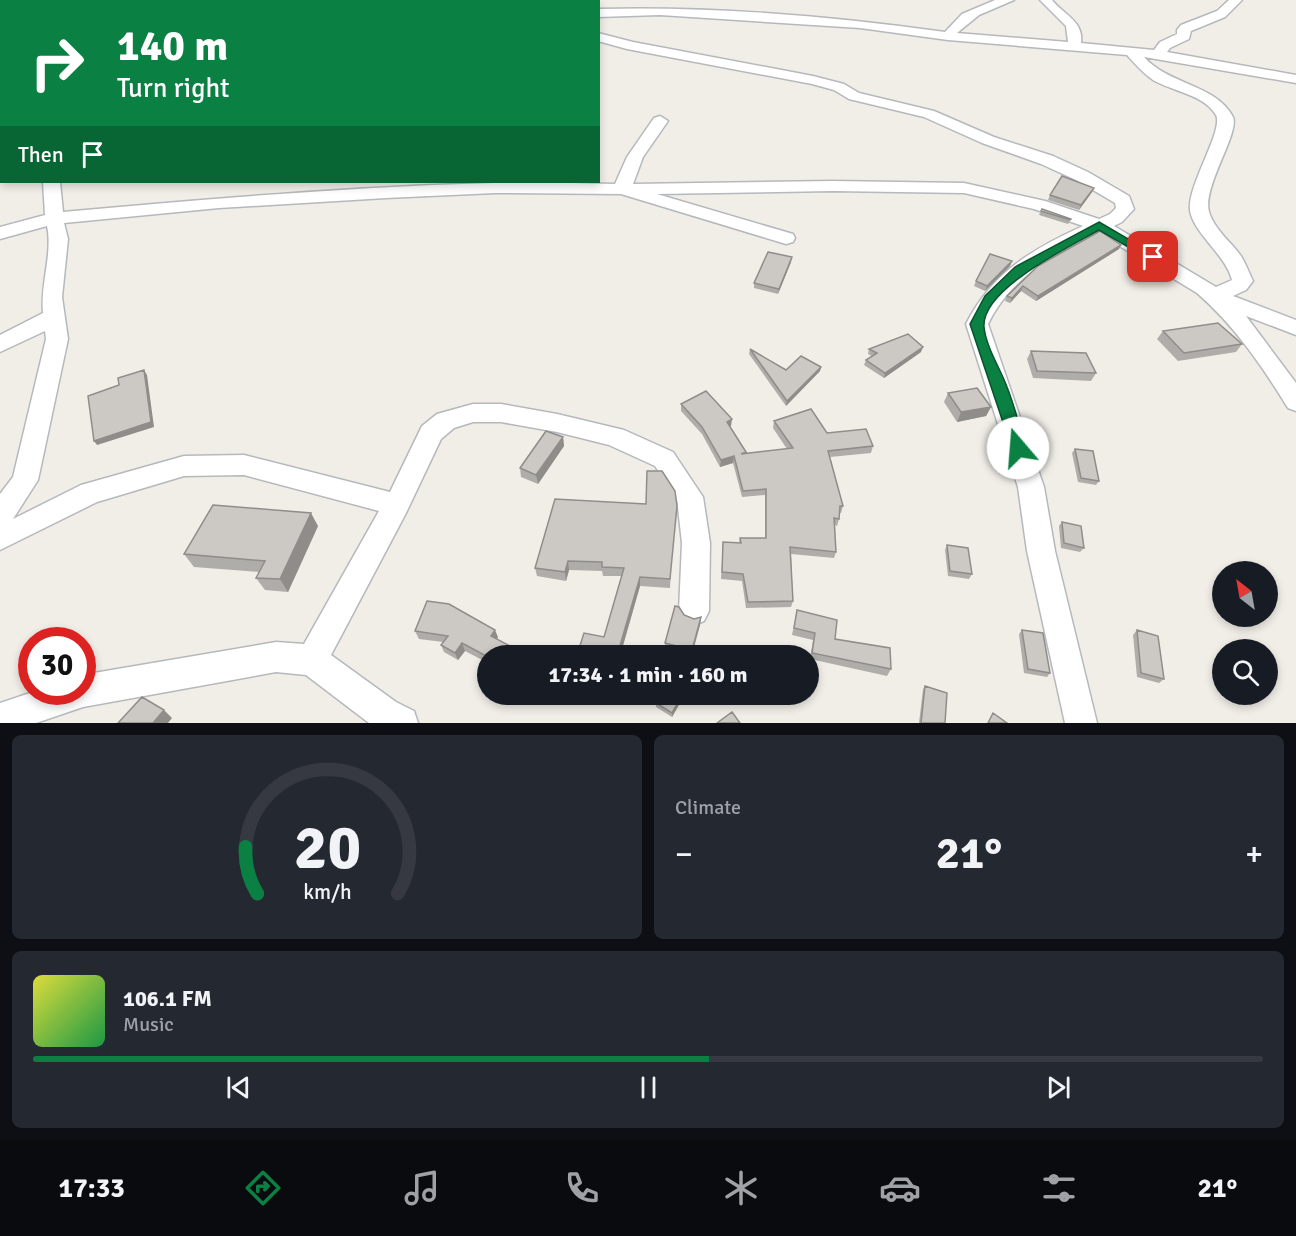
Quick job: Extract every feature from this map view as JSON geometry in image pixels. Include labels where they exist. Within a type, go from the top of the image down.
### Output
[{"type":"street","points":[[948,36],[959,21],[981,9],[1008,0]]},
{"type":"street","points":[[1046,0],[1052,9],[1071,22],[1076,31],[1074,46]]},
{"type":"street","points":[[1158,55],[1165,45],[1184,36],[1183,30],[1221,14],[1236,0]]},
{"type":"street","points":[[600,14],[660,11],[817,20],[948,36],[1131,51],[1296,79]]},
{"type":"street","points":[[600,38],[632,46],[813,80],[839,87],[854,96],[929,114],[1082,176],[1123,200],[1125,209],[1116,218],[1099,225],[1019,270],[989,299],[977,324],[1031,487],[1041,551],[1081,723]]},
{"type":"street","points":[[1131,51],[1147,69],[1160,78],[1212,100],[1225,117],[1227,126],[1208,168],[1198,210],[1205,224],[1233,259],[1243,281],[1215,296]]},
{"type":"street","points":[[622,189],[635,157],[660,121]]},
{"type":"street","points":[[0,515],[25,480],[57,339],[52,287],[59,239],[54,218],[51,183]]},
{"type":"street","points":[[0,233],[54,218],[219,202],[386,193],[495,188],[833,186],[964,188],[1039,205],[1099,225],[1215,296],[1296,328]]},
{"type":"street","points":[[622,189],[786,238]]},
{"type":"street","points":[[1215,296],[1265,352],[1296,402]]},
{"type":"street","points":[[0,344],[33,330],[55,316]]},
{"type":"street","points":[[312,660],[397,505],[431,433],[446,421],[473,413],[501,413],[557,423],[615,437],[664,459],[690,497],[696,543],[694,610]]},
{"type":"street","points":[[0,538],[90,493],[184,466],[244,465],[397,505]]},
{"type":"street","points":[[96,688],[276,657],[312,660],[388,720]]},
{"type":"street","points":[[0,719],[40,705]]},
{"type":"building","points":[[1062,176],[1094,188],[1081,205],[1050,195]]},
{"type":"building","points":[[1042,209],[1071,219],[1041,211]]},
{"type":"building","points":[[1100,231],[1121,245],[1038,296],[1023,286],[1012,298],[1007,296],[1038,266]]},
{"type":"building","points":[[768,252],[792,257],[779,289],[754,283]]},
{"type":"building","points":[[990,254],[1012,261],[987,286],[976,281]]},
{"type":"building","points":[[1218,323],[1242,344],[1184,353],[1163,331]]},
{"type":"building","points":[[908,334],[923,347],[885,373],[866,360],[877,353],[869,349]]},
{"type":"building","points":[[750,349],[786,370],[801,356],[821,367],[787,401]]},
{"type":"building","points":[[1031,351],[1086,353],[1096,373],[1037,371]]},
{"type":"building","points":[[144,370],[151,422],[94,441],[88,396],[119,385],[118,378]]},
{"type":"building","points":[[977,388],[991,407],[961,412],[948,393]]},
{"type":"building","points":[[706,391],[732,419],[727,422],[746,452],[741,454],[793,448],[774,421],[811,409],[827,433],[866,429],[873,446],[828,451],[843,506],[840,506],[839,519],[834,518],[836,552],[790,547],[793,601],[748,602],[743,574],[722,572],[723,542],[741,543],[740,538],[766,538],[766,489],[743,491],[734,456],[721,460],[702,427],[681,404]]},
{"type":"building","points":[[546,431],[563,437],[536,475],[520,468]]},
{"type":"building","points":[[1075,449],[1093,451],[1099,481],[1081,478]]},
{"type":"building","points":[[647,471],[662,471],[675,491],[677,506],[670,579],[640,577],[620,645],[580,645],[584,633],[604,637],[624,568],[602,567],[602,562],[568,561],[565,572],[535,568],[555,499],[646,504]]},
{"type":"building","points":[[213,505],[311,513],[280,579],[256,578],[265,561],[184,554]]},
{"type":"building","points":[[1062,522],[1081,526],[1084,548],[1064,543]]},
{"type":"building","points":[[947,545],[968,548],[972,574],[950,571]]},
{"type":"building","points":[[427,601],[449,604],[495,630],[491,636],[508,645],[477,645],[477,651],[462,643],[455,653],[441,645],[448,636],[415,631]]},
{"type":"building","points":[[675,606],[679,607],[684,615],[694,619],[701,617],[693,645],[665,643]]},
{"type":"building","points":[[797,610],[837,620],[835,639],[890,648],[891,669],[819,654],[819,645],[813,645],[815,633],[794,628]]},
{"type":"building","points":[[1022,630],[1043,633],[1050,673],[1028,669]]},
{"type":"building","points":[[1137,630],[1158,636],[1164,679],[1141,673]]},
{"type":"building","points":[[925,686],[947,693],[945,723],[921,723]]},
{"type":"building","points":[[142,697],[164,710],[153,723],[118,723]]},
{"type":"building","points":[[659,705],[677,705],[672,713]]},
{"type":"building","points":[[732,712],[740,723],[717,723]]},
{"type":"building","points":[[993,713],[1007,723],[988,723]]},
{"type":"route","points":[[1018,448],[977,324],[981,311],[989,299],[1019,270],[1040,256],[1099,225],[1153,257]]}]
